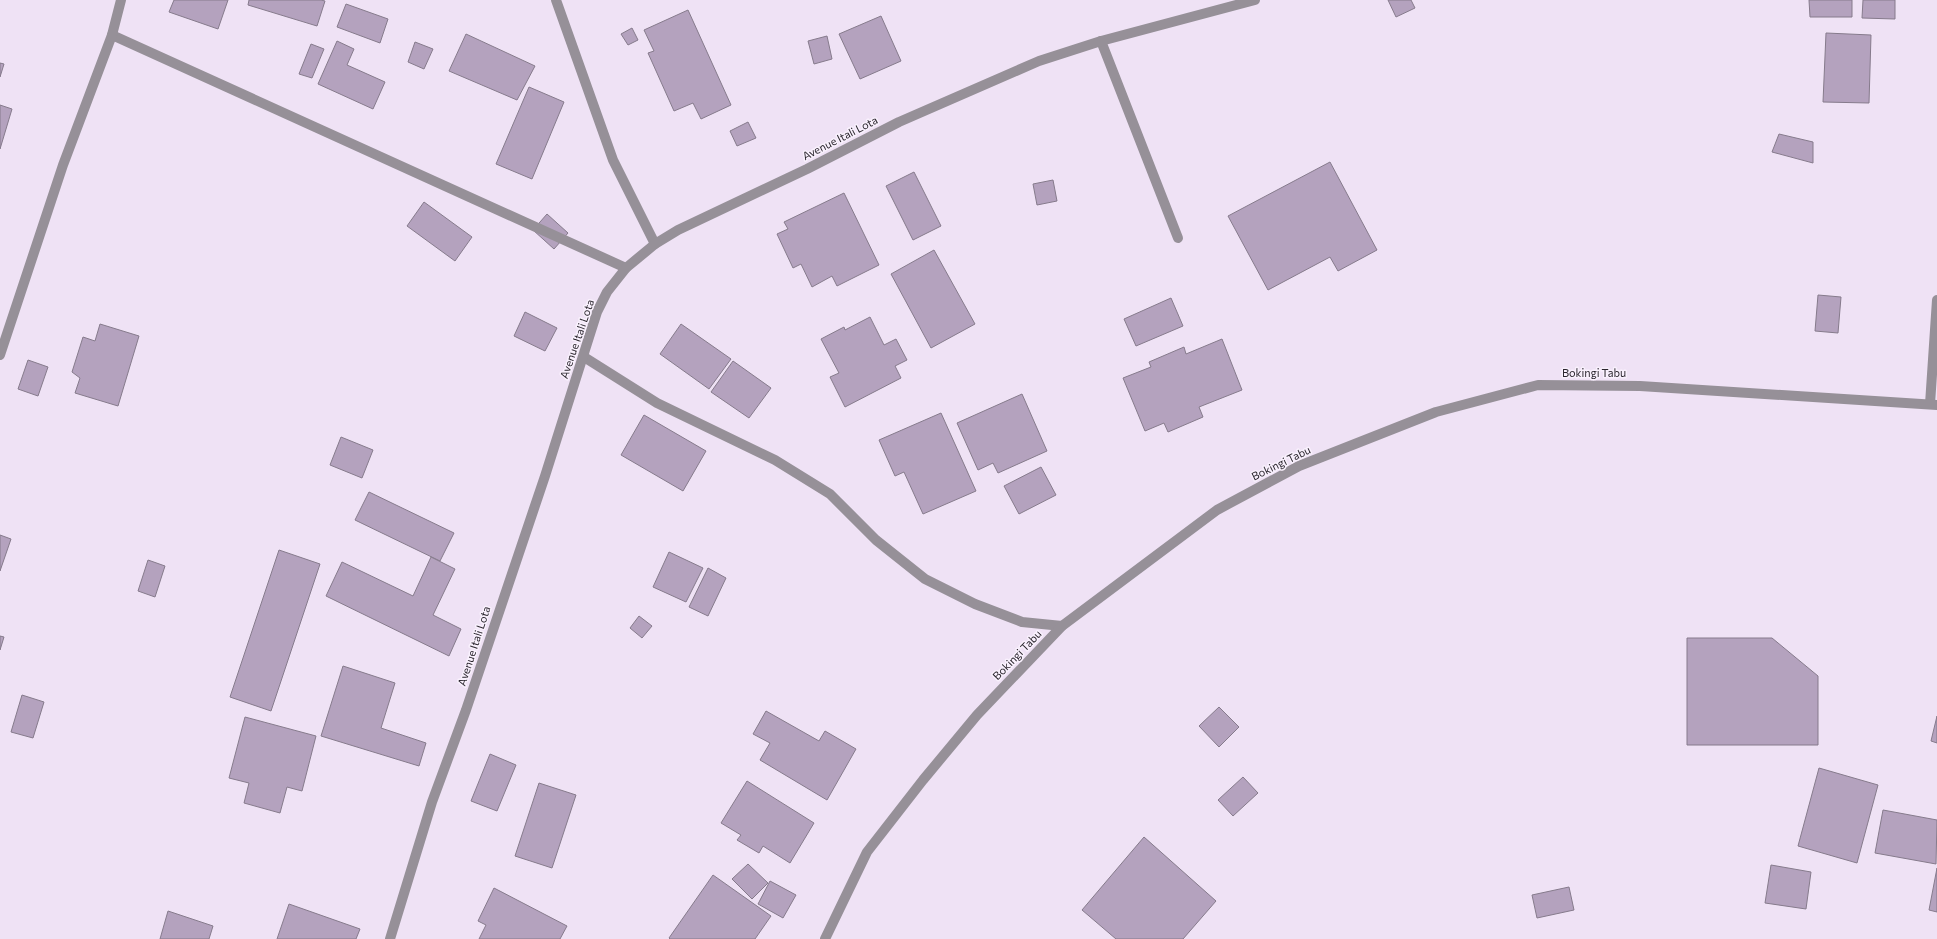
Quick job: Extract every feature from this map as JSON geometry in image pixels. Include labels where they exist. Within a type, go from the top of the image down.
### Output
[{"type":"street","points":[[0,355],[63,165],[112,35],[121,0]]},
{"type":"street","points":[[556,0],[613,160],[655,244]]},
{"type":"street","name":"Avenue Itali Lota","points":[[390,939],[432,802],[466,710],[584,357],[597,312],[607,292],[626,268],[655,244],[678,230],[807,169],[899,122],[1039,61],[1101,41],[1255,0]]},
{"type":"street","points":[[112,35],[626,268]]},
{"type":"street","points":[[1101,41],[1178,238]]},
{"type":"street","points":[[1933,405],[1937,300]]},
{"type":"street","points":[[584,357],[657,403],[775,460],[830,494],[876,540],[925,579],[975,604],[1022,622],[1062,626]]},
{"type":"street","name":"Bokingi Tabu","points":[[825,939],[867,852],[923,780],[977,715],[1062,626],[1217,510],[1299,466],[1436,412],[1538,385],[1640,386],[1933,405]]},
{"type":"building","points":[[174,0],[228,0],[218,29],[169,12]]},
{"type":"building","points":[[249,0],[325,1],[317,26],[248,5]]},
{"type":"building","points":[[1388,0],[1411,0],[1415,8],[1396,17]]},
{"type":"building","points":[[1809,0],[1852,0],[1852,17],[1810,17]]},
{"type":"building","points":[[1863,0],[1895,0],[1895,19],[1862,18]]},
{"type":"building","points":[[346,4],[388,19],[380,43],[337,27]]},
{"type":"building","points":[[688,10],[731,105],[701,119],[693,103],[674,111],[648,53],[654,51],[644,30]]},
{"type":"building","points":[[881,16],[901,61],[860,79],[839,34]]},
{"type":"building","points":[[632,28],[638,40],[628,45],[621,34]]},
{"type":"building","points":[[1826,33],[1871,35],[1869,103],[1823,102]]},
{"type":"building","points":[[466,34],[535,66],[517,100],[449,71]]},
{"type":"building","points":[[827,36],[832,59],[814,64],[808,41]]},
{"type":"building","points":[[337,41],[354,49],[347,65],[385,82],[373,109],[318,84]]},
{"type":"building","points":[[415,42],[433,49],[424,69],[408,62]]},
{"type":"building","points":[[311,44],[324,49],[312,78],[299,74]]},
{"type":"building","points":[[0,63],[4,64],[0,77]]},
{"type":"building","points":[[529,87],[564,102],[532,179],[496,164]]},
{"type":"building","points":[[0,105],[12,109],[0,149]]},
{"type":"building","points":[[748,122],[756,138],[737,146],[730,131]]},
{"type":"building","points":[[1779,134],[1813,142],[1813,163],[1772,152]]},
{"type":"building","points":[[1330,162],[1377,250],[1338,271],[1330,257],[1268,290],[1228,216]]},
{"type":"building","points":[[914,172],[941,226],[913,240],[886,186]]},
{"type":"building","points":[[1053,180],[1057,201],[1037,205],[1033,184]]},
{"type":"building","points":[[844,193],[879,265],[837,286],[832,276],[812,287],[801,264],[793,268],[777,234],[788,229],[784,222]]},
{"type":"building","points":[[424,202],[472,237],[455,261],[407,226]]},
{"type":"building","points":[[547,214],[568,233],[554,249],[533,230]]},
{"type":"building","points":[[934,250],[975,324],[931,348],[891,274]]},
{"type":"building","points":[[1818,295],[1841,297],[1838,333],[1815,331]]},
{"type":"building","points":[[1171,298],[1183,326],[1136,346],[1124,319]]},
{"type":"building","points":[[525,312],[557,328],[545,351],[514,336]]},
{"type":"building","points":[[870,317],[884,345],[896,339],[907,360],[895,366],[901,378],[845,407],[830,377],[839,373],[821,339],[844,327],[845,330]]},
{"type":"building","points":[[100,324],[139,336],[118,406],[75,393],[80,378],[72,372],[83,337],[95,341]]},
{"type":"building","points":[[681,324],[731,359],[709,389],[660,354]]},
{"type":"building","points":[[1222,339],[1242,390],[1199,407],[1203,417],[1168,432],[1164,423],[1145,431],[1123,378],[1151,367],[1149,362],[1184,347],[1186,354]]},
{"type":"building","points":[[28,360],[48,367],[38,396],[18,389]]},
{"type":"building","points":[[733,361],[771,388],[749,418],[711,392]]},
{"type":"building","points":[[1022,394],[1047,451],[998,473],[993,463],[978,470],[957,423]]},
{"type":"building","points":[[941,413],[976,491],[923,514],[904,472],[895,476],[879,440]]},
{"type":"building","points":[[644,415],[706,451],[683,491],[621,455]]},
{"type":"building","points":[[341,437],[373,450],[362,478],[330,465]]},
{"type":"building","points":[[1041,467],[1056,495],[1019,514],[1004,486]]},
{"type":"building","points":[[369,492],[454,533],[440,561],[355,520]]},
{"type":"building","points":[[0,535],[11,539],[0,571]]},
{"type":"building","points":[[279,550],[320,564],[271,711],[230,697]]},
{"type":"building","points":[[669,552],[703,568],[686,602],[653,587]]},
{"type":"building","points":[[431,557],[455,569],[433,615],[461,629],[449,656],[326,596],[342,562],[413,596]]},
{"type":"building","points":[[148,560],[165,566],[155,597],[138,591]]},
{"type":"building","points":[[708,568],[726,578],[708,616],[689,607]]},
{"type":"building","points":[[639,616],[652,626],[642,638],[630,628]]},
{"type":"building","points":[[0,636],[4,637],[0,650]]},
{"type":"building","points":[[1687,638],[1772,638],[1818,676],[1818,745],[1687,745]]},
{"type":"building","points":[[343,666],[395,683],[381,728],[426,743],[419,766],[321,736]]},
{"type":"building","points":[[22,695],[44,702],[33,738],[11,732]]},
{"type":"building","points":[[1219,707],[1239,727],[1219,747],[1199,726]]},
{"type":"building","points":[[766,711],[819,741],[825,731],[856,749],[827,800],[760,760],[770,743],[753,734]]},
{"type":"building","points":[[1937,716],[1937,743],[1931,741]]},
{"type":"building","points":[[245,717],[316,736],[302,791],[287,787],[280,813],[244,803],[249,783],[229,778]]},
{"type":"building","points":[[490,754],[516,765],[497,811],[471,801]]},
{"type":"building","points":[[1819,768],[1878,785],[1857,863],[1798,846]]},
{"type":"building","points":[[1243,777],[1258,793],[1233,816],[1218,800]]},
{"type":"building","points":[[747,781],[814,823],[790,863],[763,846],[759,853],[737,840],[741,835],[721,823]]},
{"type":"building","points":[[539,783],[576,795],[552,868],[515,856]]},
{"type":"building","points":[[1883,810],[1937,820],[1936,864],[1875,853]]},
{"type":"building","points":[[1144,837],[1216,901],[1183,939],[1116,939],[1082,910]]},
{"type":"building","points":[[748,864],[768,883],[752,899],[732,879]]},
{"type":"building","points":[[1771,865],[1811,872],[1806,909],[1765,903]]},
{"type":"building","points":[[1937,868],[1937,912],[1929,910]]},
{"type":"building","points":[[713,875],[771,916],[755,939],[670,939],[669,938]]},
{"type":"building","points":[[770,881],[796,895],[783,918],[758,904]]},
{"type":"building","points":[[1569,887],[1574,910],[1537,918],[1532,895]]},
{"type":"building","points":[[494,888],[567,926],[560,939],[479,939],[486,925],[478,921]]},
{"type":"building","points":[[289,904],[360,929],[356,939],[277,939]]},
{"type":"building","points":[[168,911],[213,926],[209,939],[160,939]]}]
